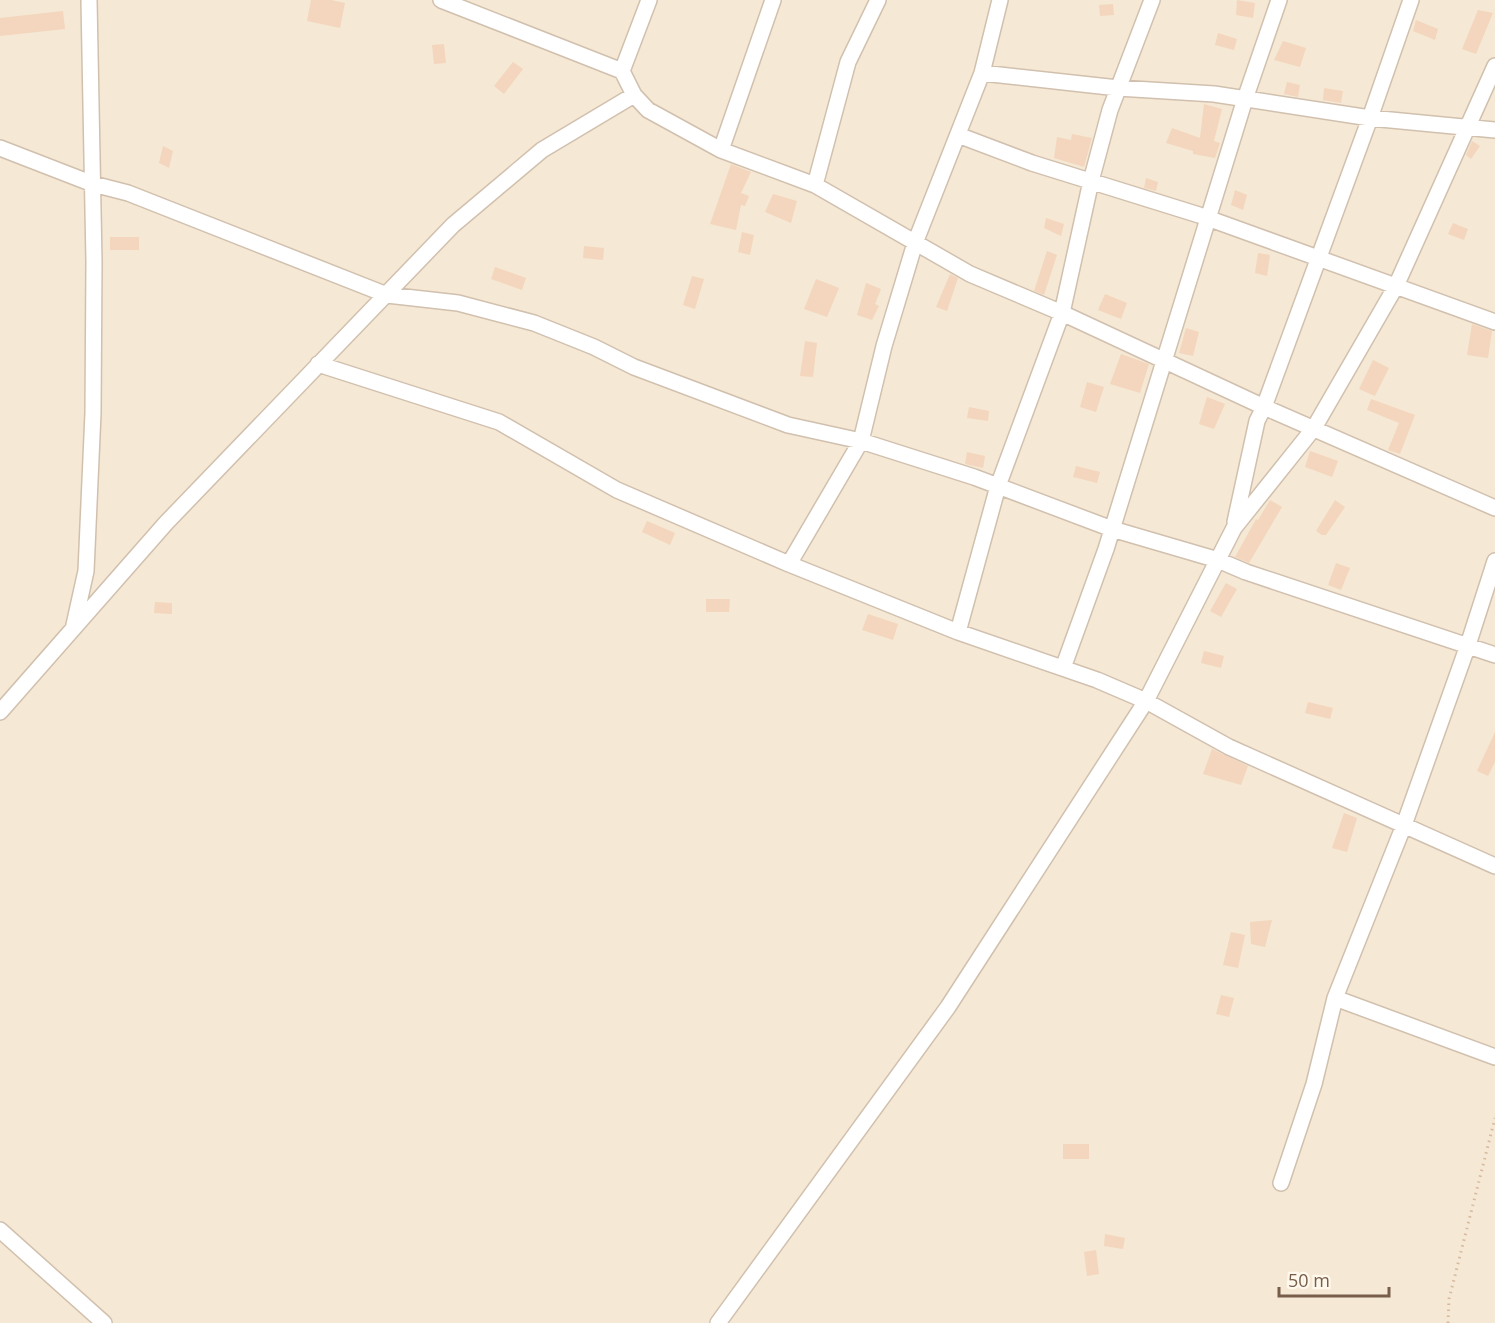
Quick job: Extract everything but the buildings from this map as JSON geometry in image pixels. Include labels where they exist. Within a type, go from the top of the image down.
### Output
[{"type":"street","points":[[73,628],[86,571],[93,413],[93,184],[89,0]]},
{"type":"street","points":[[441,0],[622,71],[634,96],[648,110],[721,150],[815,185],[970,274],[1062,313],[1264,407],[1495,508]]},
{"type":"street","points":[[622,71],[649,0]]},
{"type":"street","points":[[721,150],[773,0]]},
{"type":"street","points":[[815,185],[848,62],[878,0]]},
{"type":"street","points":[[789,564],[861,441],[884,345],[915,243],[982,73],[1000,0]]},
{"type":"street","points":[[958,632],[998,486],[1062,313],[1091,181],[1110,110],[1152,0]]},
{"type":"street","points":[[1063,668],[1112,529],[1245,99],[1279,0]]},
{"type":"street","points":[[1234,528],[1257,421],[1319,258],[1411,0]]},
{"type":"street","points":[[718,1323],[948,1007],[1146,701],[1234,528],[1314,428],[1396,286],[1495,66]]},
{"type":"street","points":[[982,73],[1118,88],[1214,94],[1370,118],[1495,130]]},
{"type":"street","points":[[0,712],[166,523],[453,225],[542,150],[634,96]]},
{"type":"street","points":[[958,135],[1032,163],[1210,218],[1495,322]]},
{"type":"street","points":[[0,148],[93,184],[128,193],[250,243],[387,295],[458,303],[534,323],[634,366],[788,424],[861,441],[998,486],[1112,529],[1218,560],[1246,572],[1495,655]]},
{"type":"street","points":[[318,364],[499,422],[616,490],[789,564],[958,632],[1063,668],[1146,701],[1229,747],[1495,866]]},
{"type":"street","points":[[1281,1183],[1314,1084],[1335,998],[1404,825],[1468,645],[1495,561]]},
{"type":"street","points":[[1335,998],[1495,1057]]},
{"type":"street","points":[[0,1230],[104,1323]]},
{"type":"path","points":[[1448,1323],[1449,1299],[1495,1118]]},
{"type":"shaded area","points":[[0,0],[1495,0],[1495,1323],[0,1323]]}]
